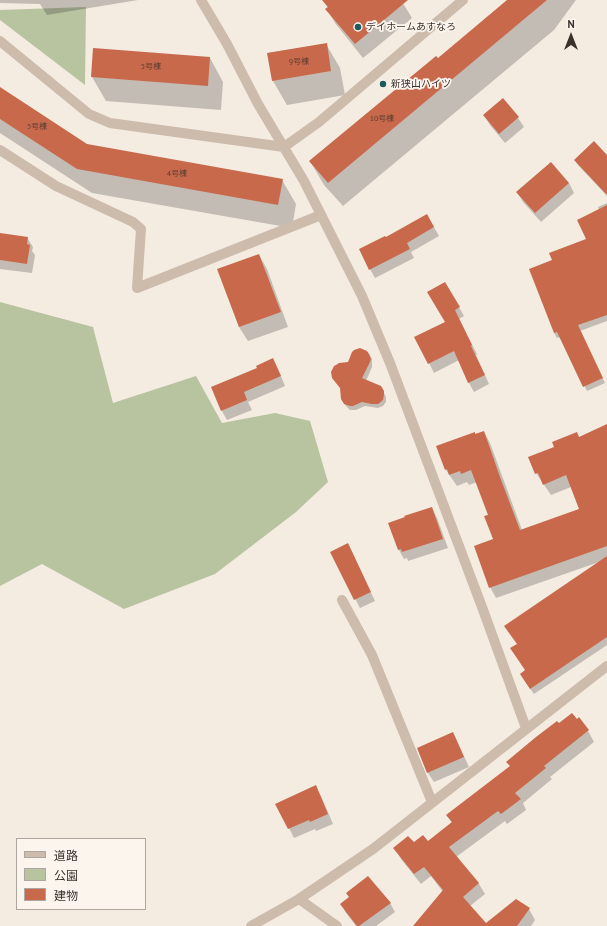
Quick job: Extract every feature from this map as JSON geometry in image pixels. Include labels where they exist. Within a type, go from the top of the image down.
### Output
[{"type":"street","points":[[201,0],[227,44],[258,104],[304,181],[362,296],[390,363],[526,728]]},
{"type":"street","points":[[0,41],[89,114],[110,123],[284,147],[319,122],[463,0]]},
{"type":"street","points":[[0,150],[56,186],[132,222],[141,229],[137,288],[321,215]]},
{"type":"street","points":[[342,600],[372,655],[432,802]]},
{"type":"street","points":[[251,926],[299,899],[373,849],[607,666]]},
{"type":"street","points":[[299,899],[337,926]]},
{"type":"green space","points":[[86,7],[85,85],[0,20],[0,10]]},
{"type":"green space","points":[[0,302],[93,327],[113,403],[196,376],[222,423],[275,413],[310,421],[328,482],[296,512],[215,574],[124,609],[42,564],[0,586]]},
{"type":"building","name":"デイホームあすなろ","points":[[322,0],[408,0],[355,44],[325,9],[328,7]]},
{"type":"building","points":[[507,0],[547,0],[328,183],[309,161],[436,56],[438,58]]},
{"type":"building","points":[[327,43],[331,71],[272,81],[267,53]]},
{"type":"building","points":[[93,48],[210,57],[208,86],[91,77]]},
{"type":"building","points":[[0,87],[87,144],[283,179],[278,205],[77,169],[0,119]]},
{"type":"building","points":[[503,98],[519,117],[499,134],[483,115]]},
{"type":"building","points":[[594,141],[607,155],[607,195],[574,160]]},
{"type":"building","points":[[551,162],[569,183],[535,213],[516,192]]},
{"type":"building","points":[[607,205],[607,315],[578,325],[603,378],[583,387],[557,332],[554,333],[529,269],[552,260],[549,253],[586,239],[577,220]]},
{"type":"building","points":[[427,214],[434,227],[407,243],[410,249],[369,270],[359,249],[385,236],[386,237]]},
{"type":"building","points":[[0,233],[28,237],[27,244],[30,245],[27,264],[0,260]]},
{"type":"building","points":[[259,254],[281,312],[239,327],[217,269]]},
{"type":"building","points":[[445,282],[460,307],[455,310],[485,375],[468,383],[454,351],[428,364],[414,337],[445,322],[427,292]]},
{"type":"building","points":[[360,348],[367,351],[371,359],[362,378],[381,386],[384,391],[383,400],[378,404],[362,402],[350,406],[344,404],[341,399],[340,388],[332,378],[331,372],[334,366],[339,363],[348,362],[352,352]]},
{"type":"building","points":[[273,358],[281,376],[244,392],[247,400],[221,411],[211,387],[257,368],[256,366]]},
{"type":"building","points":[[607,424],[607,546],[489,588],[474,546],[493,539],[484,516],[488,515],[471,470],[461,474],[460,471],[449,475],[447,469],[445,470],[436,446],[475,432],[475,434],[484,431],[520,530],[579,509],[566,475],[543,485],[538,473],[535,474],[528,457],[554,447],[552,442],[577,432],[579,437]]},
{"type":"building","points":[[432,507],[443,539],[402,552],[401,549],[398,550],[388,523]]},
{"type":"building","points":[[348,543],[371,592],[354,600],[330,552]]},
{"type":"building","points":[[607,556],[607,637],[530,689],[520,674],[525,670],[510,648],[517,644],[504,626]]},
{"type":"building","points":[[572,713],[577,719],[579,717],[589,730],[544,766],[546,768],[515,793],[521,799],[501,814],[498,811],[449,847],[479,883],[463,897],[486,923],[516,899],[530,908],[517,926],[413,926],[443,890],[424,867],[414,874],[393,848],[408,836],[414,842],[423,835],[428,841],[452,822],[446,815],[510,766],[506,762],[536,737],[557,721],[559,723]]},
{"type":"building","points":[[453,732],[464,757],[427,773],[417,748]]},
{"type":"building","points":[[316,785],[328,814],[288,829],[275,804]]},
{"type":"building","points":[[368,876],[391,903],[357,926],[340,904],[349,897],[346,893]]},
{"type":"place","name":"デイホームあすなろ","points":[[358,27]]},
{"type":"place","name":"新狭山ハイツ","points":[[383,84]]}]
